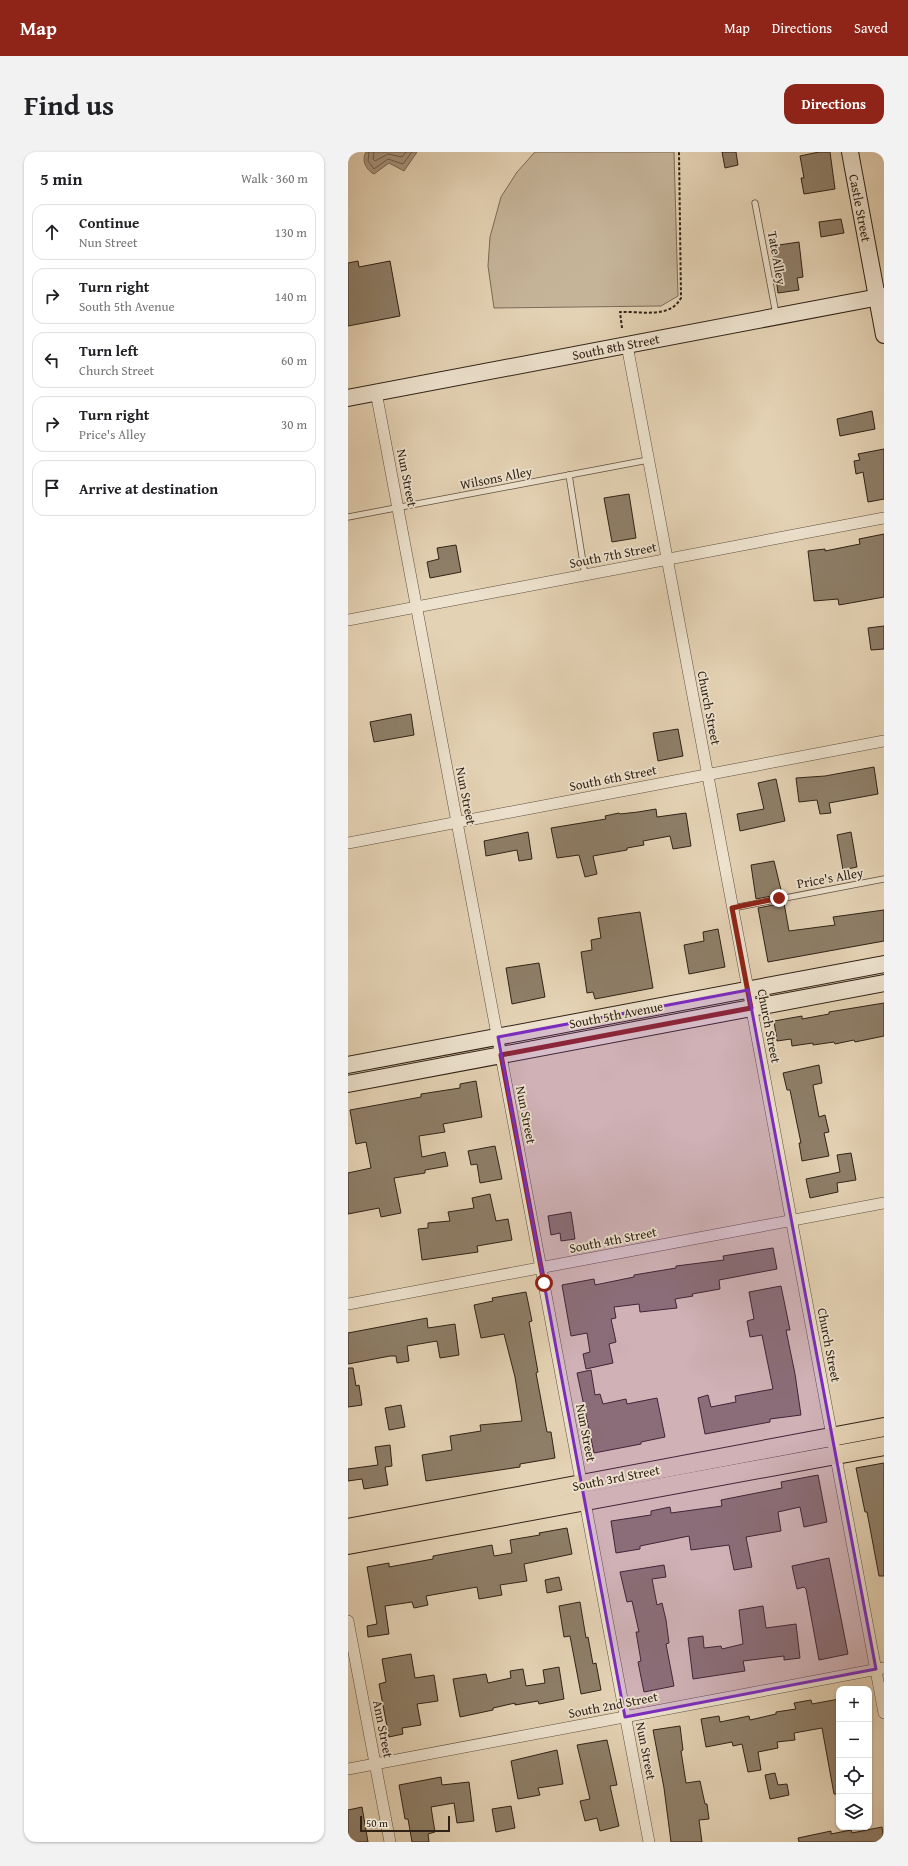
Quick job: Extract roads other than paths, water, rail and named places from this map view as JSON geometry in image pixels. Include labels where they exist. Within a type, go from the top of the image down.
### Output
[{"type":"main road","name":"South 3rd Street","points":[[348,1545],[832,1437],[884,1427]]},
{"type":"main road","name":"South 3rd Street","points":[[348,1528],[836,1455],[884,1446]]},
{"type":"street","name":"Castle Street","points":[[850,152],[880,297],[884,335]]},
{"type":"street","name":"South 8th Street","points":[[348,398],[880,297]]},
{"type":"street","name":"Church Street","points":[[627,345],[832,1437],[880,1668],[884,1713]]},
{"type":"street","name":"Nun Street","points":[[376,392],[649,1842]]},
{"type":"street","name":"South 7th Street","points":[[348,620],[884,518]]},
{"type":"street","name":"South 6th Street","points":[[348,843],[884,741]]},
{"type":"street","name":"South 5th Avenue","points":[[348,1066],[884,964]]},
{"type":"street","name":"South 5th Avenue","points":[[348,1084],[884,982]]},
{"type":"street","name":"South 4th Street","points":[[348,1304],[884,1203]]},
{"type":"street","name":"Ann Street","points":[[348,1620],[390,1842]]},
{"type":"street","name":"South 2nd Street","points":[[348,1769],[880,1668]]},
{"type":"lane","name":"Tate Alley","points":[[755,203],[776,317]]},
{"type":"lane","name":"Wilsons Alley","points":[[348,517],[648,460]]},
{"type":"lane","points":[[569,475],[585,575]]},
{"type":"lane","name":"Price's Alley","points":[[732,908],[884,879]]},
{"type":"water","points":[[366,152],[417,152],[404,171],[389,163],[374,174],[365,164],[364,158]]}]
